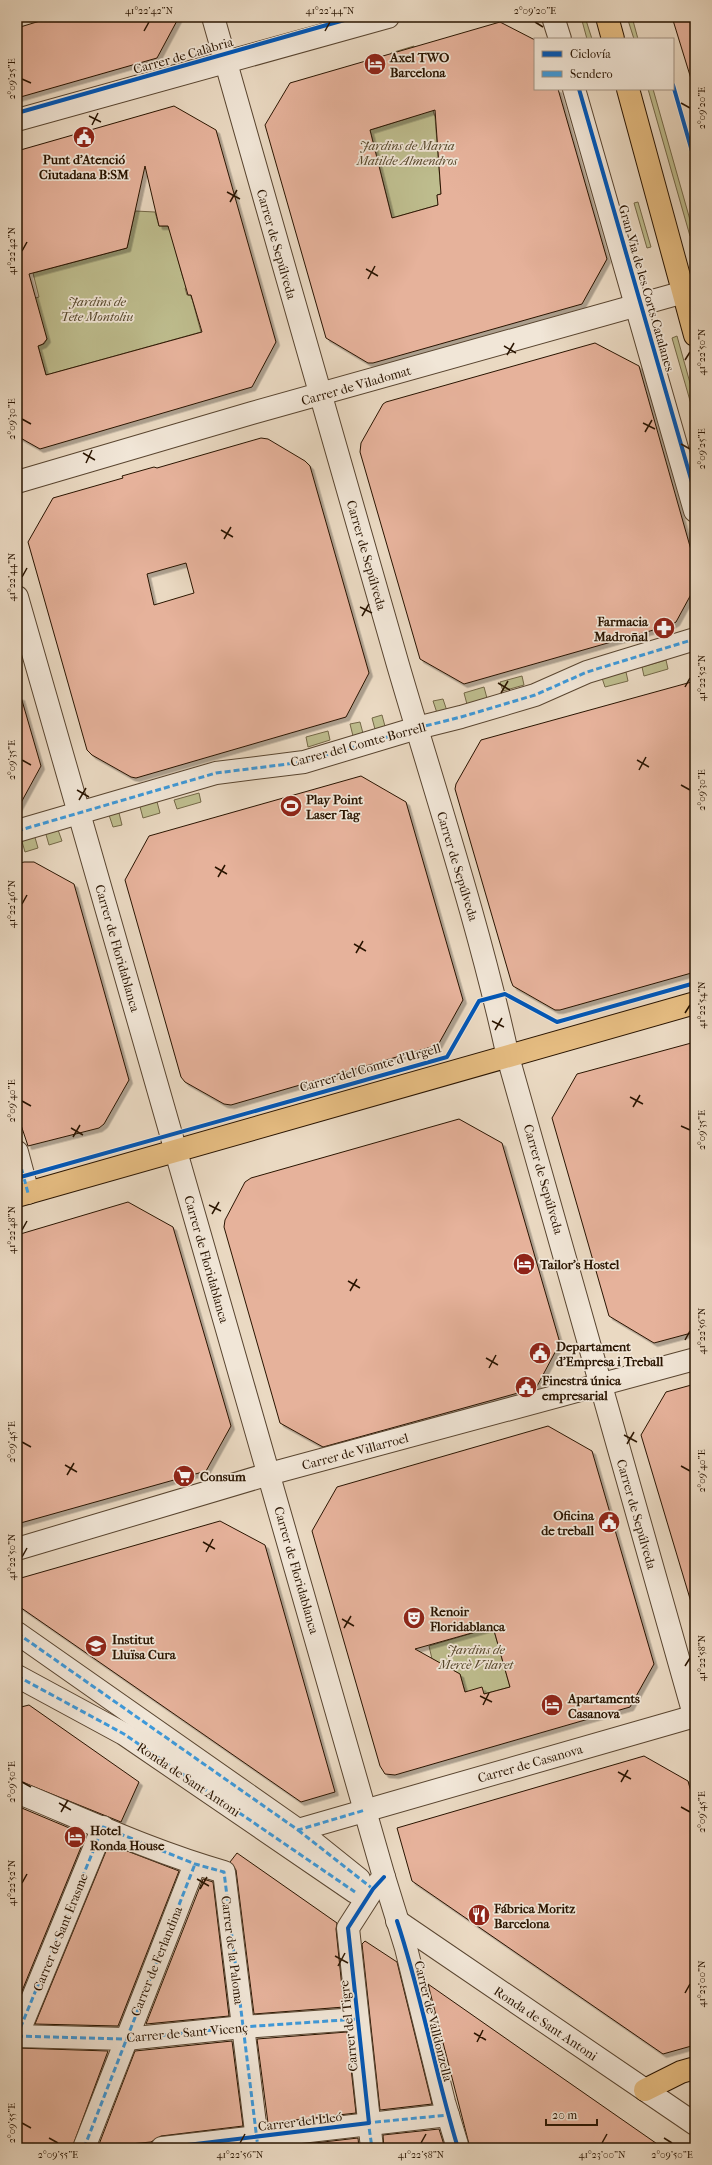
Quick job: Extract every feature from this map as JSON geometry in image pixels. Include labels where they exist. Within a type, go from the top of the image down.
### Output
[{"type":"main road","points":[[607,17],[613,38]]},
{"type":"main road","points":[[628,90],[689,291],[695,335]]},
{"type":"main road","name":"Carrer del Comte d'Urgell","points":[[22,1194],[695,1003]]},
{"type":"main road","points":[[645,2090],[681,2072],[695,2068]]},
{"type":"street","name":"Carrer de Sepúlveda","points":[[213,17],[417,728],[480,938],[493,986],[508,1057],[695,1716]]},
{"type":"street","name":"Carrer de Calàbria","points":[[17,120],[388,17]]},
{"type":"street","points":[[553,17],[560,38]]},
{"type":"street","points":[[574,90],[695,510]]},
{"type":"street","name":"Carrer de Viladomat","points":[[17,482],[252,413],[321,395],[689,291]]},
{"type":"street","name":"Carrer de Floridablanca","points":[[17,597],[365,1810],[371,1886],[397,1921]]},
{"type":"street","name":"Carrer del Comte Borrell","points":[[17,831],[216,773],[304,762],[535,695],[587,672],[695,639]]},
{"type":"street","points":[[17,1152],[22,1194]]},
{"type":"street","name":"Carrer de Villarroel","points":[[17,1549],[269,1474],[695,1358]]},
{"type":"street","name":"Ronda de Sant Antoni","points":[[17,1633],[298,1830],[371,1886]]},
{"type":"street","name":"Ronda de Sant Antoni","points":[[18,1681],[124,1734],[371,1886]]},
{"type":"street","name":"Carrer de Casanova","points":[[365,1810],[695,1716]]},
{"type":"street","points":[[17,1792],[195,1864]]},
{"type":"street","points":[[298,1830],[365,1810]]},
{"type":"street","name":"Carrer de Sant Erasme","points":[[17,2036],[103,1827]]},
{"type":"street","name":"Carrer de la Paloma","points":[[195,1864],[224,1872],[258,2142]]},
{"type":"street","name":"Carrer de Ferlandina","points":[[84,2148],[195,1864]]},
{"type":"street","name":"Carrer del Tigre","points":[[371,1886],[348,1928],[372,2148]]},
{"type":"street","name":"Ronda de Sant Antoni","points":[[397,1921],[695,2124]]},
{"type":"street","name":"Carrer de Valldonzella","points":[[397,1921],[406,1948],[448,2115],[458,2148]]},
{"type":"street","name":"Carrer de Sant Vicenç","points":[[17,2036],[126,2039],[243,2027],[357,2019]]},
{"type":"street","name":"Carrer del Lleó","points":[[162,2148],[258,2142],[369,2123],[448,2115]]},
{"type":"green space","points":[[581,17],[585,17],[592,38],[587,38]]},
{"type":"green space","points":[[627,17],[632,17],[638,38],[634,38]]},
{"type":"green space","name":"Jardins de Maria Matilde Almendros","points":[[414,46],[435,117],[441,194],[437,195],[438,205],[392,218],[370,130],[412,117],[391,53]]},
{"type":"green space","points":[[648,90],[653,90],[694,234],[690,236]]},
{"type":"green space","points":[[638,202],[651,247],[647,248],[634,203]]},
{"type":"green space","name":"Jardins de Tete Montoliu","points":[[135,211],[155,212],[159,226],[169,226],[183,278],[188,287],[185,288],[187,295],[191,295],[201,332],[46,375],[38,346],[44,344],[47,339],[32,299],[39,297],[33,273],[127,248]]},
{"type":"green space","points":[[677,336],[695,401],[695,418],[672,338]]},
{"type":"green space","points":[[666,660],[668,669],[644,676],[642,667]]},
{"type":"green space","points":[[626,672],[628,681],[605,687],[602,678]]},
{"type":"green space","points":[[522,676],[524,685],[503,691],[500,682]]},
{"type":"green space","points":[[484,687],[488,702],[468,708],[464,693]]},
{"type":"green space","points":[[443,699],[448,714],[438,716],[433,701]]},
{"type":"green space","points":[[382,715],[386,730],[376,733],[372,718]]},
{"type":"green space","points":[[360,722],[364,737],[354,740],[350,724]]},
{"type":"green space","points":[[328,731],[330,740],[308,747],[306,737]]},
{"type":"green space","points":[[199,793],[201,802],[177,809],[174,800]]},
{"type":"green space","points":[[156,798],[160,813],[143,818],[139,803]]},
{"type":"green space","points":[[118,809],[122,825],[113,827],[108,812]]},
{"type":"green space","points":[[57,827],[62,841],[49,845],[45,831]]},
{"type":"green space","points":[[34,834],[38,848],[25,852],[21,838]]},
{"type":"green space","name":"Jardins de Mercè Vilaret","points":[[493,1627],[510,1687],[484,1694],[465,1692],[460,1674],[432,1659],[429,1646]]},
{"type":"building","points":[[53,17],[179,17],[157,58],[17,98],[17,28]]},
{"type":"building","points":[[672,17],[695,17],[695,82],[692,82]]},
{"type":"building","points":[[500,22],[534,39],[534,90],[558,90],[607,259],[582,304],[373,363],[368,363],[326,338],[265,125],[290,83]],"holes":[[[435,110],[441,194],[437,195],[438,205],[392,218],[370,130]]]},
{"type":"building","points":[[174,106],[216,130],[276,342],[252,387],[40,449],[17,436],[17,151]],"holes":[[[145,166],[159,226],[168,226],[188,295],[191,295],[202,332],[46,375],[38,346],[43,344],[47,339],[29,274],[127,248]]]},
{"type":"building","points":[[595,343],[639,366],[695,564],[695,587],[676,622],[671,625],[464,684],[420,659],[360,452],[361,443],[383,404],[386,402]]},
{"type":"building","points":[[261,438],[268,439],[305,461],[310,466],[369,673],[346,717],[136,778],[131,777],[92,755],[87,750],[28,542],[53,498],[123,478],[122,476],[154,467],[157,468]],"holes":[[[186,563],[194,593],[154,605],[147,574]]]},
{"type":"building","points":[[695,681],[695,972],[560,1010],[555,1010],[513,986],[455,789],[456,784],[481,740]]},
{"type":"building","points":[[17,697],[21,697],[41,766],[17,810]]},
{"type":"building","points":[[361,776],[406,802],[463,1000],[438,1045],[231,1105],[224,1104],[185,1082],[181,1077],[125,880],[149,836]]},
{"type":"building","points":[[34,862],[74,884],[129,1080],[104,1124],[99,1128],[28,1146],[17,1113],[17,864]]},
{"type":"building","points":[[695,1042],[695,1332],[654,1343],[609,1316],[552,1118],[577,1074]]},
{"type":"building","points":[[459,1119],[502,1143],[560,1343],[536,1388],[323,1447],[280,1423],[224,1227],[225,1220],[245,1182],[251,1178]]},
{"type":"building","points":[[128,1202],[173,1227],[231,1426],[206,1471],[17,1524],[17,1235]]},
{"type":"building","points":[[695,1384],[695,1602],[691,1602],[641,1435],[666,1392]]},
{"type":"building","points":[[548,1426],[592,1451],[654,1664],[630,1707],[395,1775],[385,1774],[380,1766],[312,1531],[337,1487]],"holes":[[[493,1627],[510,1687],[484,1694],[482,1687],[465,1692],[460,1674],[415,1649]]]},
{"type":"building","points":[[220,1521],[265,1545],[335,1792],[301,1802],[17,1605],[17,1582],[21,1578]]},
{"type":"building","points":[[29,1705],[139,1782],[121,1822],[17,1780],[17,1708]]},
{"type":"building","points":[[644,1756],[688,1781],[695,1806],[695,2045],[663,2054],[412,1881],[397,1828]]},
{"type":"building","points":[[17,1806],[86,1835],[17,2003]]},
{"type":"building","points":[[109,1844],[179,1871],[118,2026],[35,2024]]},
{"type":"building","points":[[237,1853],[337,1923],[336,1929],[344,2007],[254,2014],[236,1870],[230,1862]]},
{"type":"building","points":[[203,1879],[213,1882],[229,2016],[146,2024]]},
{"type":"building","points":[[365,1941],[397,1962],[432,2104],[380,2110],[362,1944]]},
{"type":"building","points":[[428,1984],[561,2077],[663,2148],[470,2148]]},
{"type":"building","points":[[347,2032],[356,2113],[268,2123],[257,2039]]},
{"type":"building","points":[[232,2041],[243,2126],[161,2136],[151,2142],[98,2147],[135,2051]]},
{"type":"building","points":[[17,2048],[108,2051],[72,2148],[17,2148]]},
{"type":"building","points":[[439,2129],[445,2148],[384,2148],[383,2135]]},
{"type":"building","points":[[358,2138],[359,2148],[271,2148]]},
{"type":"marked path","points":[[17,831],[216,773],[304,762],[535,695],[587,672],[695,639]]},
{"type":"marked path","points":[[17,1152],[28,1193]]},
{"type":"marked path","points":[[17,1633],[298,1830],[365,1810]]},
{"type":"marked path","points":[[17,1676],[124,1734],[355,1892]]},
{"type":"marked path","points":[[17,1687],[21,1679]]},
{"type":"marked path","points":[[17,2036],[103,1827],[195,1864],[224,1872],[258,2148]]},
{"type":"marked path","points":[[298,1830],[373,1889]]},
{"type":"marked path","points":[[84,2148],[195,1864]]},
{"type":"marked path","points":[[17,2036],[126,2039],[243,2027],[357,2019]]},
{"type":"marked path","points":[[366,2123],[448,2115]]},
{"type":"marked path","points":[[368,2120],[372,2148]]},
{"type":"cycle path","points":[[17,113],[355,17]]},
{"type":"cycle path","points":[[674,88],[695,162]]},
{"type":"cycle path","name":"Gran Via de les Corts Catalanes","points":[[579,90],[695,493]]},
{"type":"cycle path","points":[[17,1178],[447,1057],[479,1001],[505,994],[557,1022],[695,983]]},
{"type":"cycle path","points":[[162,2148],[369,2123],[348,1928],[373,1889],[384,1877]]},
{"type":"cycle path","points":[[397,1921],[414,1978],[442,2091],[458,2148]]},
{"type":"place","name":"Axel TWO Barcelona","points":[[375,64]]},
{"type":"place","name":"Punt d'Atenció Ciutadana B:SM","points":[[84,137]]},
{"type":"place","name":"Farmacia Madroñal","points":[[664,628]]},
{"type":"place","name":"Play Point Laser Tag","points":[[291,806]]},
{"type":"place","name":"Tailor's Hostel","points":[[524,1264]]},
{"type":"place","name":"Departament d'Empresa i Treball","points":[[540,1353]]},
{"type":"place","name":"Finestra única empresarial","points":[[526,1387]]},
{"type":"place","name":"Consum","points":[[184,1476]]},
{"type":"place","name":"Oficina de treball","points":[[609,1522]]},
{"type":"place","name":"Renoir Floridablanca","points":[[414,1618]]},
{"type":"place","name":"Institut Lluïsa Cura","points":[[96,1646]]},
{"type":"place","name":"Apartaments Casanova","points":[[552,1705]]},
{"type":"place","name":"Hotel Ronda House","points":[[75,1837]]},
{"type":"place","name":"Fábrica Moritz Barcelona","points":[[479,1915]]}]
